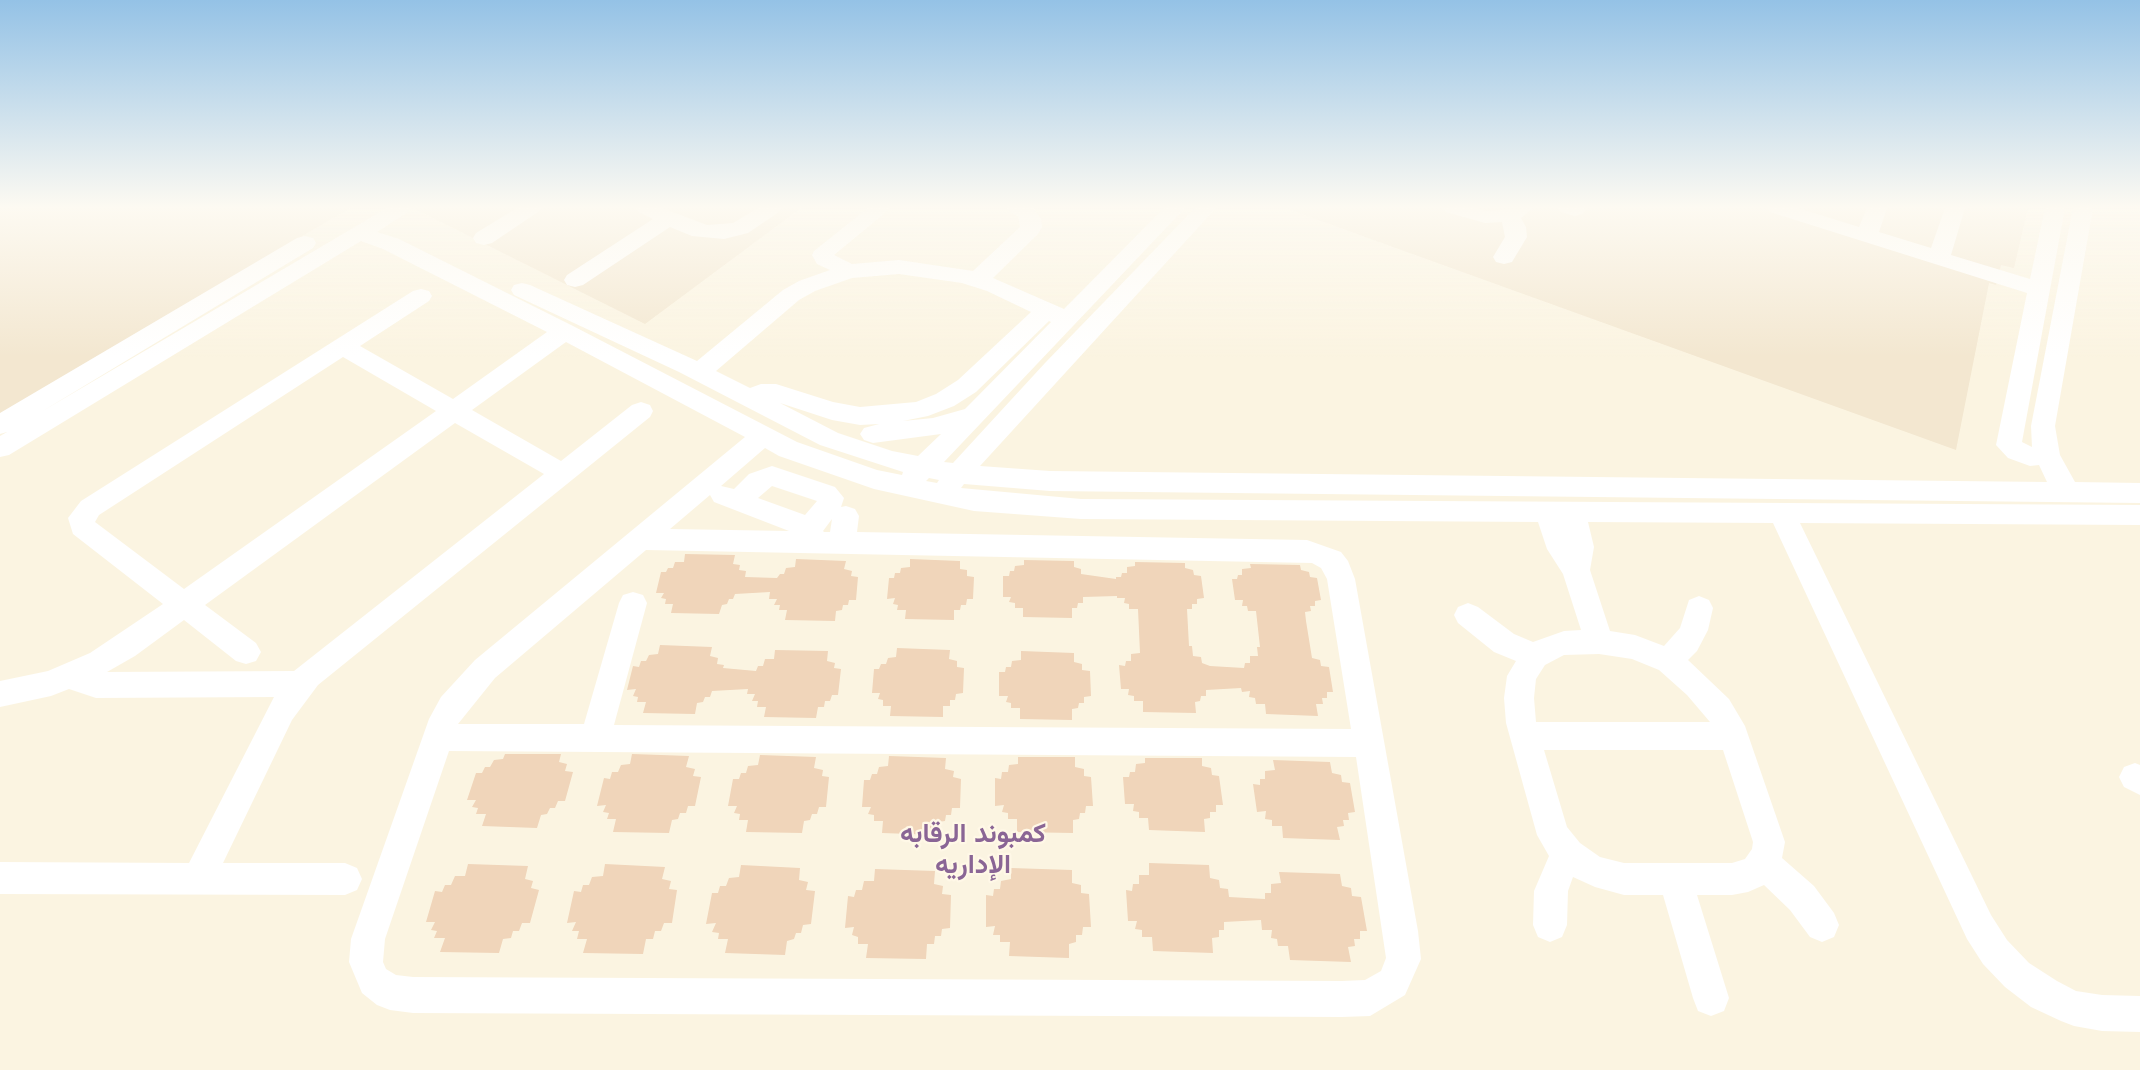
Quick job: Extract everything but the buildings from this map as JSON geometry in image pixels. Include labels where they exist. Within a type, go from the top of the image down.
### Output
[{"type":"street","points":[[0,425],[299,258]]},
{"type":"street","points":[[0,448],[317,258]]},
{"type":"street","points":[[419,258],[763,436],[834,467],[939,495],[1009,505],[1081,509],[2140,515]]},
{"type":"street","points":[[453,258],[693,369],[802,426],[859,450],[924,468],[958,474],[1050,481],[2140,493]]},
{"type":"street","points":[[575,280],[608,258]]},
{"type":"street","points":[[693,369],[800,270],[819,258]]},
{"type":"street","points":[[824,258],[849,271]]},
{"type":"street","points":[[978,279],[1000,258]]},
{"type":"street","points":[[749,398],[761,393],[776,393],[832,411],[860,416],[889,415],[919,410],[945,400],[967,386],[1057,315],[1120,258]]},
{"type":"street","points":[[939,495],[1159,258]]},
{"type":"street","points":[[1939,258],[2039,289]]},
{"type":"street","points":[[2045,258],[2008,445],[2030,457],[2048,455]]},
{"type":"street","points":[[2068,493],[2059,480],[2048,455],[2043,426],[2074,258]]},
{"type":"street","points":[[693,369],[791,295],[807,286],[849,271],[917,268],[978,279],[1057,315]]},
{"type":"street","points":[[246,652],[82,527],[81,518],[90,508],[421,296]]},
{"type":"street","points":[[905,487],[975,414],[1057,315]]},
{"type":"street","points":[[0,694],[51,683],[125,647],[179,600],[558,328]]},
{"type":"street","points":[[342,346],[562,473]]},
{"type":"street","points":[[2022,378],[2049,387]]},
{"type":"street","points":[[198,879],[281,711],[300,684],[326,660],[641,411]]},
{"type":"street","points":[[802,426],[844,434],[888,434],[933,427],[975,414]]},
{"type":"street","points":[[640,539],[827,533],[1307,551],[1320,554],[1338,569],[1341,579],[1369,742],[1404,959],[1393,983],[1370,998],[1342,999],[437,995],[390,992],[374,981],[366,962],[368,939],[438,737],[452,705],[472,680],[640,539],[702,487],[763,436]]},
{"type":"street","points":[[738,501],[761,478],[772,476],[826,494],[831,498],[827,533]]},
{"type":"street","points":[[702,487],[827,533]]},
{"type":"street","points":[[1560,512],[1580,547],[1576,570],[1599,642]]},
{"type":"street","points":[[1782,513],[1980,927],[1995,952],[2017,975],[2044,994],[2074,1008],[2102,1013],[2140,1014]]},
{"type":"street","points":[[0,677],[50,666],[91,650],[179,600]]},
{"type":"street","points":[[595,738],[633,603]]},
{"type":"street","points":[[1669,661],[1688,642],[1694,630],[1699,608]]},
{"type":"street","points":[[1468,615],[1504,642],[1535,656]]},
{"type":"street","points":[[1599,642],[1635,646],[1669,661],[1710,697],[1727,721],[1769,842],[1764,863],[1757,870],[1740,878],[1624,879],[1595,871],[1569,854],[1553,835],[1524,736],[1519,710],[1521,676],[1535,656],[1546,649],[1564,643],[1599,642]]},
{"type":"street","points":[[73,674],[87,684],[96,685],[300,684]]},
{"type":"street","points":[[1524,736],[1734,736]]},
{"type":"street","points":[[438,737],[1369,742]]},
{"type":"street","points":[[1550,924],[1551,891],[1556,876],[1569,854]]},
{"type":"street","points":[[1764,863],[1802,898],[1822,925]]},
{"type":"street","points":[[0,878],[345,879]]},
{"type":"street","points":[[1675,879],[1711,998]]},
{"type":"shaded area","points":[[0,258],[265,258],[0,414]]},
{"type":"shaded area","points":[[513,258],[734,258],[645,324]]},
{"type":"shaded area","points":[[1423,258],[2016,258],[2014,268],[2001,265],[1996,285],[1989,283],[1956,450]]},
{"type":"district","name":"كمبوند الرقابه الإداريه","points":[[973,850]]}]
